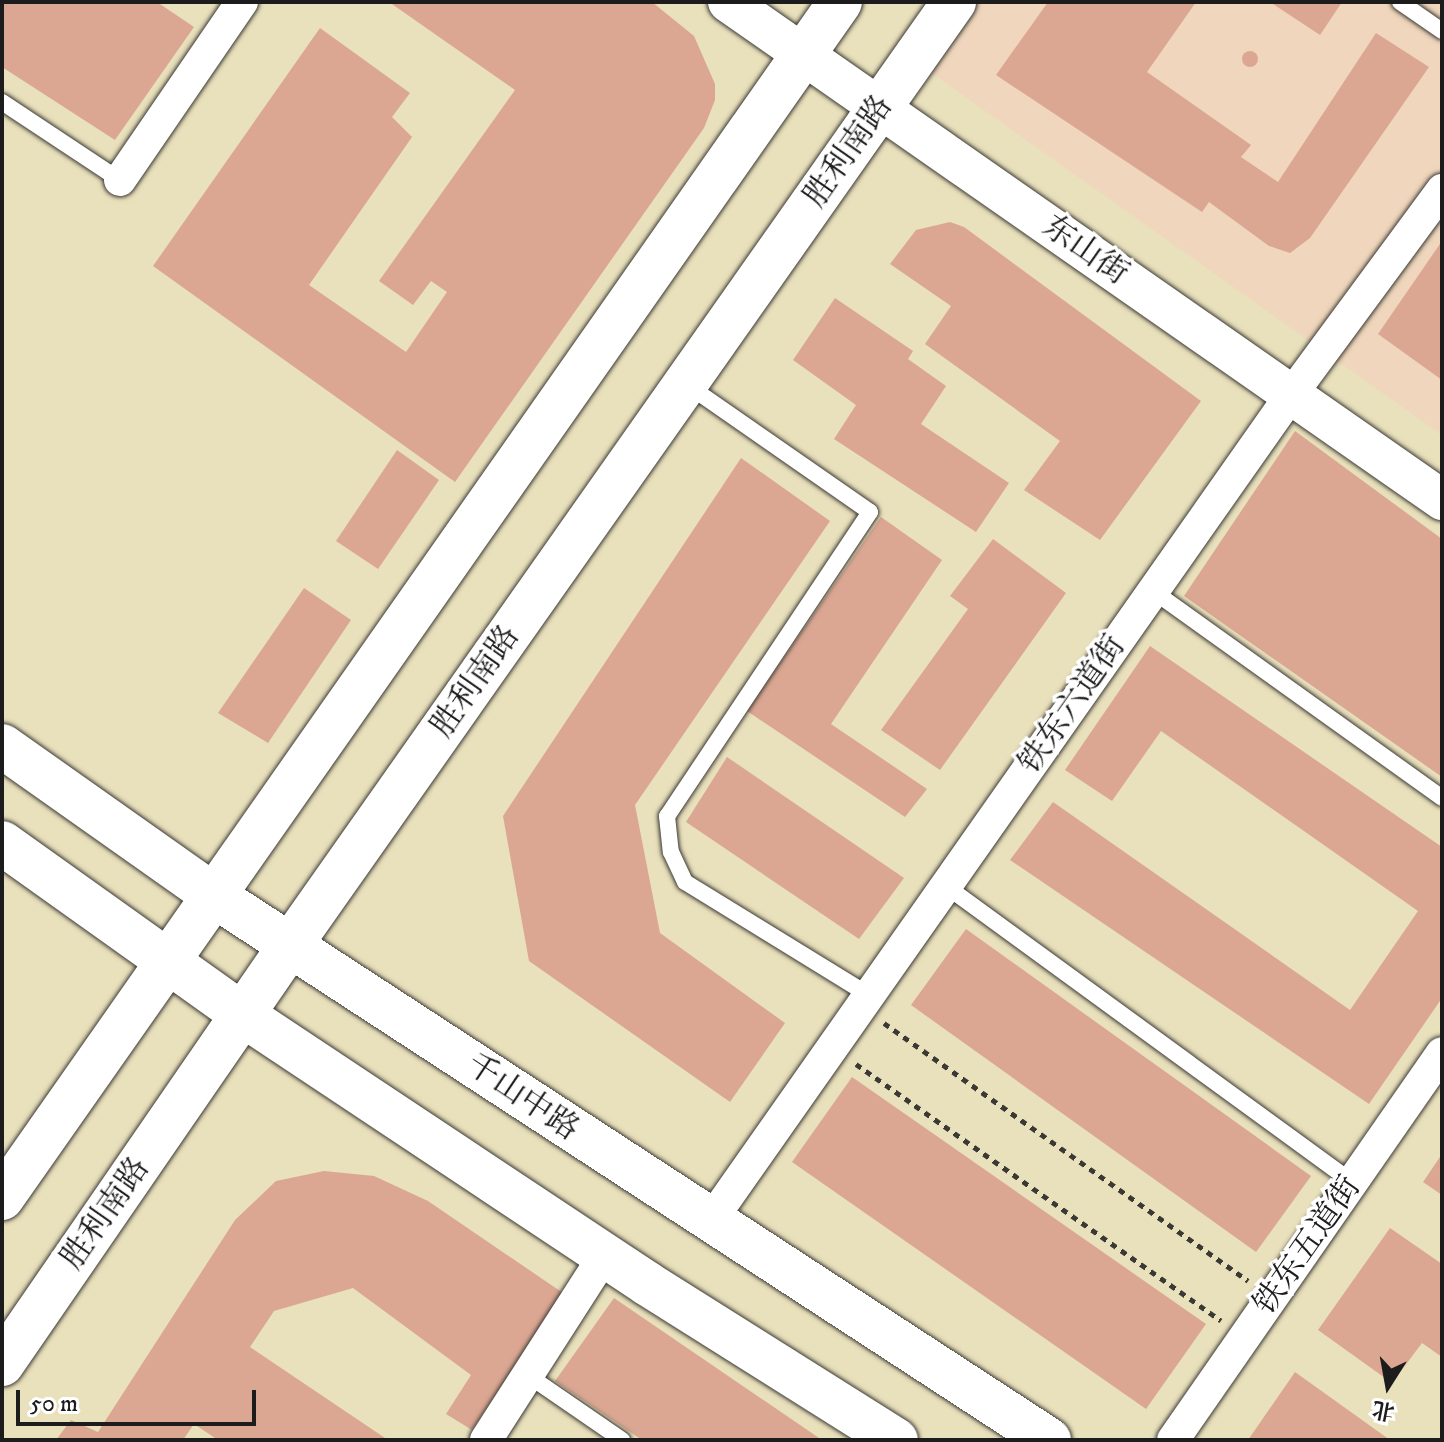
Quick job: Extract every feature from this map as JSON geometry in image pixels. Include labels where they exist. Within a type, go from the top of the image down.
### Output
[{"type":"main road","points":[[2,1198],[840,2]]},
{"type":"main road","name":"胜利南路","points":[[2,1364],[291,944],[954,2]]},
{"type":"main road","name":"千山中路","points":[[2,746],[213,895],[709,1223],[1049,1440]]},
{"type":"main road","points":[[2,843],[243,1015],[896,1440]]},
{"type":"street","points":[[120,180],[242,2]]},
{"type":"street","name":"东山街","points":[[728,2],[1442,500]]},
{"type":"street","name":"铁东六道街","points":[[709,1223],[1291,395],[1442,190]]},
{"type":"street","name":"铁东五道街","points":[[1173,1440],[1442,1053]]},
{"type":"street","points":[[486,1440],[606,1253]]},
{"type":"lane","points":[[1400,2],[1442,31]]},
{"type":"lane","points":[[2,102],[120,180]]},
{"type":"lane","points":[[686,384],[870,512],[667,816],[671,852],[685,882],[865,1001]]},
{"type":"lane","points":[[1153,591],[1442,798]]},
{"type":"lane","points":[[946,886],[1352,1182]]},
{"type":"lane","points":[[529,1376],[622,1440]]},
{"type":"path","points":[[865,1001],[1272,1297]]},
{"type":"path","points":[[832,1047],[1244,1337]]},
{"type":"shaded area","points":[[977,2],[1442,2],[1442,435],[929,71]]},
{"type":"building","points":[[2,2],[157,2],[194,27],[115,140],[2,67]]},
{"type":"building","points":[[389,2],[652,2],[694,36],[715,84],[715,100],[704,128],[455,482],[153,266],[320,28],[410,93],[392,117],[412,137],[309,285],[406,352],[447,292],[431,281],[413,305],[379,281],[515,90]]},
{"type":"building","points":[[1048,2],[1196,2],[1147,72],[1251,145],[1241,157],[1278,182],[1376,33],[1429,67],[1310,238],[1290,253],[1269,246],[1209,202],[1202,212],[996,75]]},
{"type":"building","points":[[1270,2],[1342,2],[1320,35]]},
{"type":"building","points":[[1250,51],[1256,53],[1256,65],[1250,67],[1244,65],[1242,59],[1244,53]]},
{"type":"building","points":[[950,222],[964,227],[1201,401],[1100,540],[1024,490],[1060,441],[925,344],[951,306],[890,264],[916,230]]},
{"type":"building","points":[[1442,241],[1442,380],[1378,334]]},
{"type":"building","points":[[835,298],[913,351],[908,359],[946,386],[921,424],[1009,483],[976,532],[834,439],[856,405],[793,360]]},
{"type":"building","points":[[1295,431],[1442,539],[1442,777],[1184,596]]},
{"type":"building","points":[[397,450],[439,480],[378,569],[336,541]]},
{"type":"building","points":[[741,458],[830,521],[635,805],[660,933],[785,1023],[730,1102],[529,961],[503,816]]},
{"type":"building","points":[[881,517],[942,560],[831,724],[927,789],[905,817],[747,711]]},
{"type":"building","points":[[993,539],[1066,593],[940,770],[881,730],[968,609],[950,596]]},
{"type":"building","points":[[304,588],[351,620],[268,743],[218,713]]},
{"type":"building","points":[[1150,646],[1442,847],[1442,998],[1369,1104],[1010,860],[1053,802],[1350,1010],[1418,911],[1161,731],[1112,801],[1065,770]]},
{"type":"building","points":[[727,757],[904,878],[859,939],[686,822]]},
{"type":"building","points":[[966,929],[1311,1176],[1256,1252],[911,1005]]},
{"type":"building","points":[[852,1077],[1206,1324],[1146,1409],[792,1162]]},
{"type":"building","points":[[1442,1154],[1442,1195],[1423,1182]]},
{"type":"building","points":[[324,1171],[374,1176],[428,1201],[563,1293],[472,1430],[446,1414],[471,1375],[353,1288],[274,1311],[250,1347],[388,1440],[218,1440],[194,1424],[183,1440],[56,1440],[71,1420],[98,1432],[235,1220],[276,1181]]},
{"type":"building","points":[[1390,1228],[1442,1264],[1442,1357],[1422,1343],[1392,1383],[1318,1330]]},
{"type":"building","points":[[614,1298],[822,1440],[642,1440],[555,1381]]},
{"type":"building","points":[[1295,1372],[1390,1440],[1248,1440]]}]
